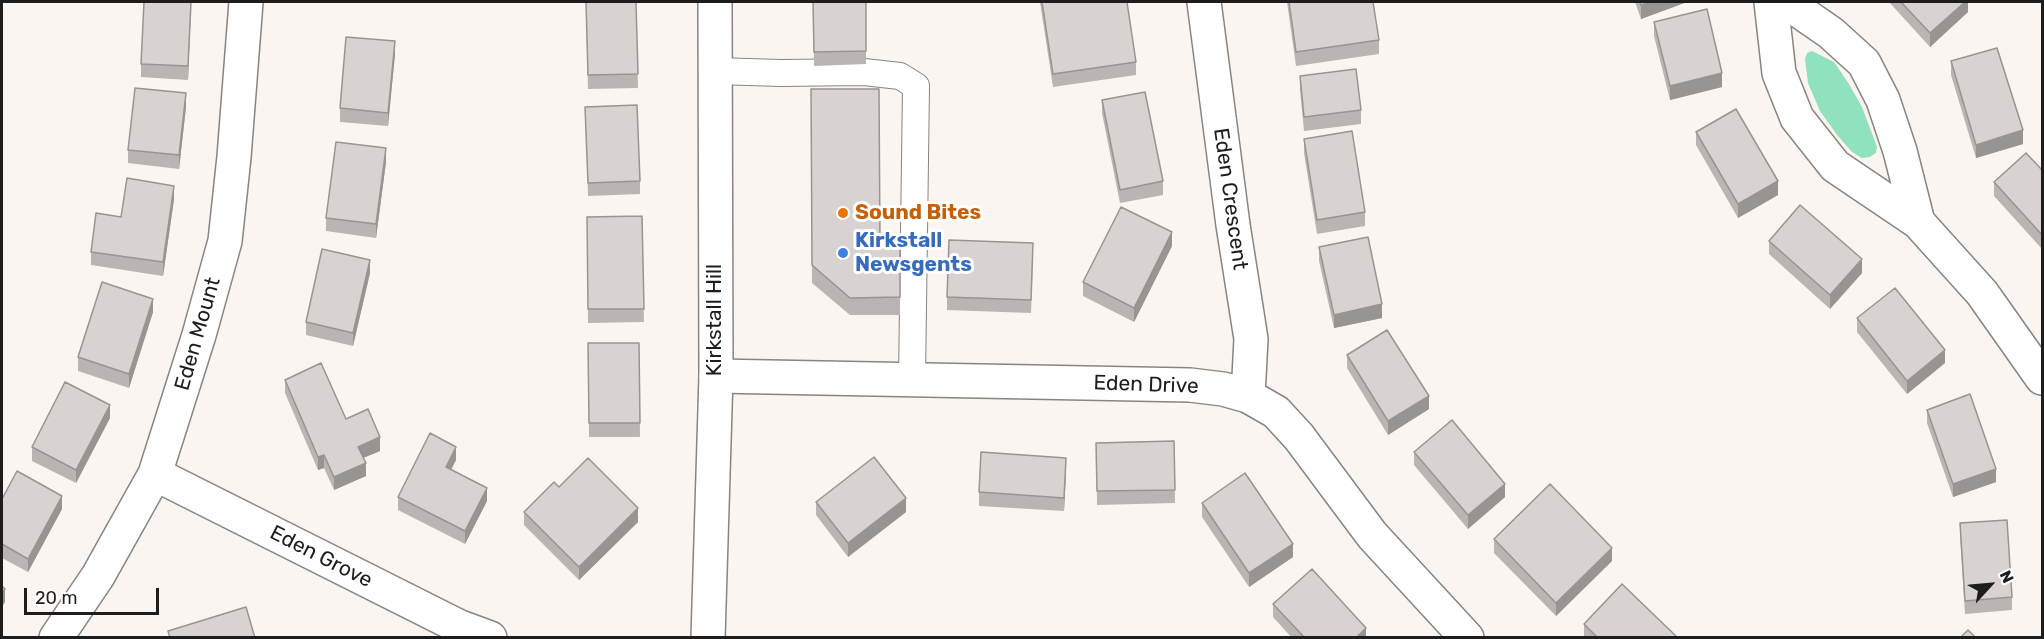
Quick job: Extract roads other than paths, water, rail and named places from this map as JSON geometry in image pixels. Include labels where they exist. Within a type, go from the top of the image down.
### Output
[{"type":"street","name":"Eden Mount","points":[[56,638],[98,576],[155,474],[199,335],[225,240],[246,2]]},
{"type":"street","name":"Kirkstall Hill","points":[[708,638],[716,376],[715,2]]},
{"type":"street","name":"Eden Crescent","points":[[1204,2],[1233,225],[1251,339],[1248,396]]},
{"type":"street","points":[[1771,2],[1779,73],[1797,118],[1835,166],[1918,222],[1982,293],[2043,378]]},
{"type":"street","points":[[1786,2],[1831,33],[1864,63],[1883,100],[1900,151],[1918,222]]},
{"type":"street","name":"Eden Drive","points":[[716,376],[1190,385],[1223,388],[1248,396],[1276,412],[1299,437],[1371,534],[1467,638]]},
{"type":"street","name":"Eden Grove","points":[[155,474],[460,627],[490,638]]},
{"type":"lane","points":[[715,71],[864,72],[900,76],[916,86],[912,380]]},
{"type":"place","name":"Sound Bites","points":[[843,213]]},
{"type":"place","name":"Kirkstall Newsgents","points":[[843,253]]}]
